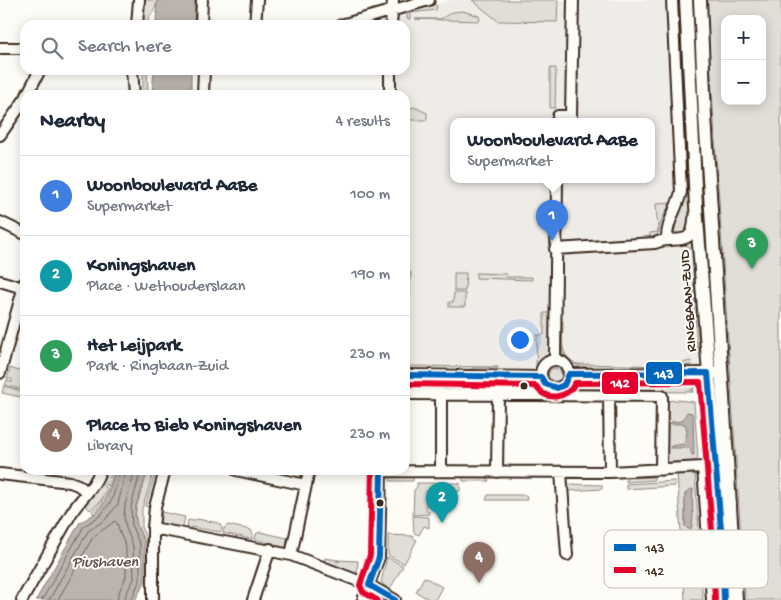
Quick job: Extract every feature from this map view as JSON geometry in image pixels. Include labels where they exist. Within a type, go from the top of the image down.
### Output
[{"type":"main road","name":"RINGBAAN-ZUID","points":[[686,0],[696,206],[715,373],[730,530]]},
{"type":"main road","name":"RINGBAAN-ZUID","points":[[700,0],[721,530]]},
{"type":"street","points":[[137,20],[139,0]]},
{"type":"street","points":[[201,20],[202,0]]},
{"type":"street","points":[[255,20],[257,0]]},
{"type":"street","points":[[353,20],[392,5],[429,0]]},
{"type":"street","points":[[558,118],[558,116],[571,116],[573,0]]},
{"type":"street","name":"RINGBAAN-ZUID","points":[[667,240],[666,229],[681,192],[672,0]]},
{"type":"street","points":[[391,20],[392,5]]},
{"type":"street","points":[[0,48],[20,48]]},
{"type":"street","points":[[30,90],[38,75]]},
{"type":"street","points":[[132,75],[134,90]]},
{"type":"street","points":[[203,90],[204,75]]},
{"type":"street","points":[[390,75],[390,90]]},
{"type":"street","points":[[0,135],[20,106]]},
{"type":"street","points":[[555,360],[557,183]]},
{"type":"street","points":[[555,249],[682,240],[691,234],[694,226],[696,206]]},
{"type":"street","points":[[0,222],[20,232]]},
{"type":"street","points":[[0,281],[20,284]]},
{"type":"street","points":[[0,373],[20,300]]},
{"type":"street","points":[[555,360],[560,360],[566,365],[569,374],[564,384],[557,388],[545,384],[541,377],[546,363],[555,360]]},
{"type":"street","points":[[569,374],[715,373]]},
{"type":"street","points":[[410,375],[541,377]]},
{"type":"street","points":[[410,394],[662,396],[661,470]]},
{"type":"street","points":[[441,394],[441,471]]},
{"type":"street","points":[[497,472],[498,395]]},
{"type":"street","points":[[610,395],[610,472]]},
{"type":"street","points":[[410,470],[610,472],[703,467],[707,530]]},
{"type":"street","points":[[561,472],[567,555]]},
{"type":"street","points":[[0,474],[70,482],[87,492]]},
{"type":"street","points":[[22,600],[72,512],[98,480],[99,475]]},
{"type":"street","points":[[153,600],[153,528],[155,507],[164,475]]},
{"type":"street","points":[[259,475],[306,485]]},
{"type":"street","points":[[291,555],[308,475]]},
{"type":"street","points":[[363,600],[379,557],[381,475]]},
{"type":"street","points":[[153,528],[291,555],[369,585],[395,600]]},
{"type":"street","points":[[253,600],[270,550]]},
{"type":"shaded area","points":[[142,0],[157,0],[149,20],[141,20]]},
{"type":"shaded area","points":[[450,0],[685,0],[709,389],[410,387],[410,90],[389,90],[390,75],[410,75],[410,20],[391,20],[391,17]]},
{"type":"shaded area","points":[[472,0],[558,0],[557,22],[498,21]]},
{"type":"shaded area","points":[[677,0],[682,59],[683,83]]},
{"type":"shaded area","points":[[679,0],[687,103],[686,148],[691,218],[687,230],[681,236],[675,235],[673,230],[686,184],[685,111]]},
{"type":"shaded area","points":[[688,0],[694,0],[716,350],[710,351],[709,290],[706,289]]},
{"type":"shaded area","points":[[706,0],[781,0],[781,600],[745,600],[744,588],[768,588],[768,530],[740,530]]},
{"type":"shaded area","points":[[434,4],[437,6],[436,10],[410,13],[410,19],[407,19],[407,13]]},
{"type":"shaded area","points":[[463,11],[479,16],[480,21],[415,19],[440,19],[453,12]]},
{"type":"shaded area","points":[[550,68],[556,68],[555,108],[550,108]]},
{"type":"shaded area","points":[[143,75],[147,75],[148,90],[143,90]]},
{"type":"shaded area","points":[[414,107],[427,113],[427,120],[410,120],[410,108]]},
{"type":"shaded area","points":[[670,203],[661,222],[658,234],[650,239],[650,233],[658,232],[656,204]]},
{"type":"shaded area","points":[[694,239],[699,351],[697,351],[692,251],[686,245],[672,245],[670,243],[689,242]]},
{"type":"shaded area","points":[[454,273],[466,273],[465,291],[454,291]]},
{"type":"shaded area","points":[[476,273],[506,274],[506,277],[532,277],[532,280],[476,278]]},
{"type":"shaded area","points":[[454,293],[465,293],[465,307],[449,307],[449,302],[453,302]]},
{"type":"shaded area","points":[[544,313],[552,313],[550,354],[536,370],[537,335],[544,335]]},
{"type":"shaded area","points":[[559,321],[563,321],[562,341],[562,333],[560,332]]},
{"type":"shaded area","points":[[562,341],[567,356],[577,364],[669,366],[691,361],[692,365],[673,368],[601,368],[576,365],[569,362],[564,356]]},
{"type":"shaded area","points":[[410,366],[498,367],[473,368],[466,372],[410,371]]},
{"type":"shaded area","points":[[10,368],[19,371],[20,369],[20,389],[5,385],[7,380],[12,383],[12,379],[7,379]]},
{"type":"shaded area","points":[[554,368],[560,370],[562,375],[561,379],[556,382],[550,380],[548,376],[550,370]]},
{"type":"shaded area","points":[[410,381],[510,382],[515,384],[515,391],[410,390]]},
{"type":"shaded area","points":[[531,383],[538,385],[546,391],[517,391],[517,384],[530,385]]},
{"type":"shaded area","points":[[693,383],[694,390],[691,389],[690,391],[694,392],[563,391],[574,384]]},
{"type":"shaded area","points":[[4,386],[20,391],[20,397],[2,393]]},
{"type":"shaded area","points":[[666,401],[694,402],[698,458],[695,461],[665,463],[664,458],[667,458]]},
{"type":"shaded area","points":[[701,401],[703,401],[707,470],[704,450]]},
{"type":"shaded area","points":[[704,401],[713,530],[712,530]]},
{"type":"shaded area","points":[[698,472],[701,475],[695,475],[699,530],[681,530],[677,473]],"holes":[[[693,491],[685,526],[685,494]]]},
{"type":"shaded area","points":[[462,474],[466,477],[486,475],[489,481],[463,481]]},
{"type":"shaded area","points":[[104,475],[111,475],[108,486],[102,482]]},
{"type":"shaded area","points":[[113,475],[115,475],[108,498],[94,515],[92,511],[101,503]]},
{"type":"shaded area","points":[[146,475],[152,475],[142,509],[142,531],[146,539],[145,543],[136,521],[136,513]]},
{"type":"shaded area","points":[[154,475],[160,475],[151,508],[145,506]]},
{"type":"shaded area","points":[[280,475],[305,475],[302,481],[280,477]]},
{"type":"shaded area","points":[[390,475],[394,475],[394,477],[413,477],[413,481],[390,481]]},
{"type":"shaded area","points":[[654,477],[654,480],[626,482],[626,478]]},
{"type":"shaded area","points":[[675,481],[675,486],[626,489],[626,484]]},
{"type":"shaded area","points":[[417,483],[460,483],[460,491],[427,491],[426,511],[429,511],[429,514],[413,515],[414,490],[417,487]]},
{"type":"shaded area","points":[[101,484],[107,488],[100,502],[90,510],[82,502]]},
{"type":"shaded area","points":[[568,484],[602,485],[602,489],[568,491]]},
{"type":"shaded area","points":[[488,495],[526,495],[527,500],[486,500]]},
{"type":"shaded area","points":[[162,512],[185,517],[183,527],[161,524]]},
{"type":"shaded area","points":[[413,516],[428,517],[429,528],[424,526],[419,535],[414,533]]},
{"type":"shaded area","points":[[197,519],[219,523],[222,528],[221,532],[191,527],[187,529],[188,520],[193,521]]},
{"type":"shaded area","points":[[228,525],[251,530],[253,534],[252,539],[223,533],[224,528]]},
{"type":"shaded area","points":[[260,532],[287,538],[286,548],[255,539],[256,534]]},
{"type":"shaded area","points":[[388,535],[413,536],[417,540],[404,564],[388,555]]},
{"type":"shaded area","points":[[387,557],[403,566],[390,589],[381,582]]},
{"type":"shaded area","points":[[325,558],[358,561],[357,574],[324,561]]},
{"type":"shaded area","points":[[424,577],[442,587],[435,600],[430,600],[416,592]]},
{"type":"shaded area","points":[[684,588],[702,588],[703,600],[685,600]]},
{"type":"water","points":[[157,0],[195,0],[194,20],[156,20]]},
{"type":"water","points":[[154,75],[191,75],[191,90],[152,90]]},
{"type":"water","points":[[687,412],[692,413],[693,416],[694,455],[692,455],[690,448],[670,448],[671,446],[685,444],[687,431],[685,424],[671,424],[671,422],[682,421]]},
{"type":"water","name":"Piushaven","points":[[115,475],[146,475],[136,506],[135,516],[137,526],[145,543],[145,582],[135,600],[36,600],[80,522],[89,518],[101,507]]},
{"type":"water","points":[[693,489],[693,520],[691,529],[688,529],[685,526],[685,494]]},
{"type":"transit line","name":"143","points":[[410,375],[541,377],[545,384],[557,388],[564,385],[569,374],[708,373],[721,530]]},
{"type":"transit line","name":"142","points":[[410,384],[536,386],[545,395],[556,396],[567,392],[575,383],[700,382],[712,530]]},
{"type":"transit line","name":"142","points":[[372,475],[370,555],[360,585],[363,592],[377,600]]},
{"type":"transit line","name":"143","points":[[381,475],[379,557],[369,585],[395,600]]},
{"type":"transit line","name":"142","points":[[714,588],[715,600]]},
{"type":"transit line","name":"143","points":[[723,588],[724,600]]},
{"type":"place","name":"Woonboulevard AaBe","points":[[552,241]]},
{"type":"place","name":"Het Leijpark","points":[[752,269]]},
{"type":"place","name":"Koningshaven","points":[[442,523]]},
{"type":"place","name":"Place to Bieb Koningshaven","points":[[479,583]]}]
